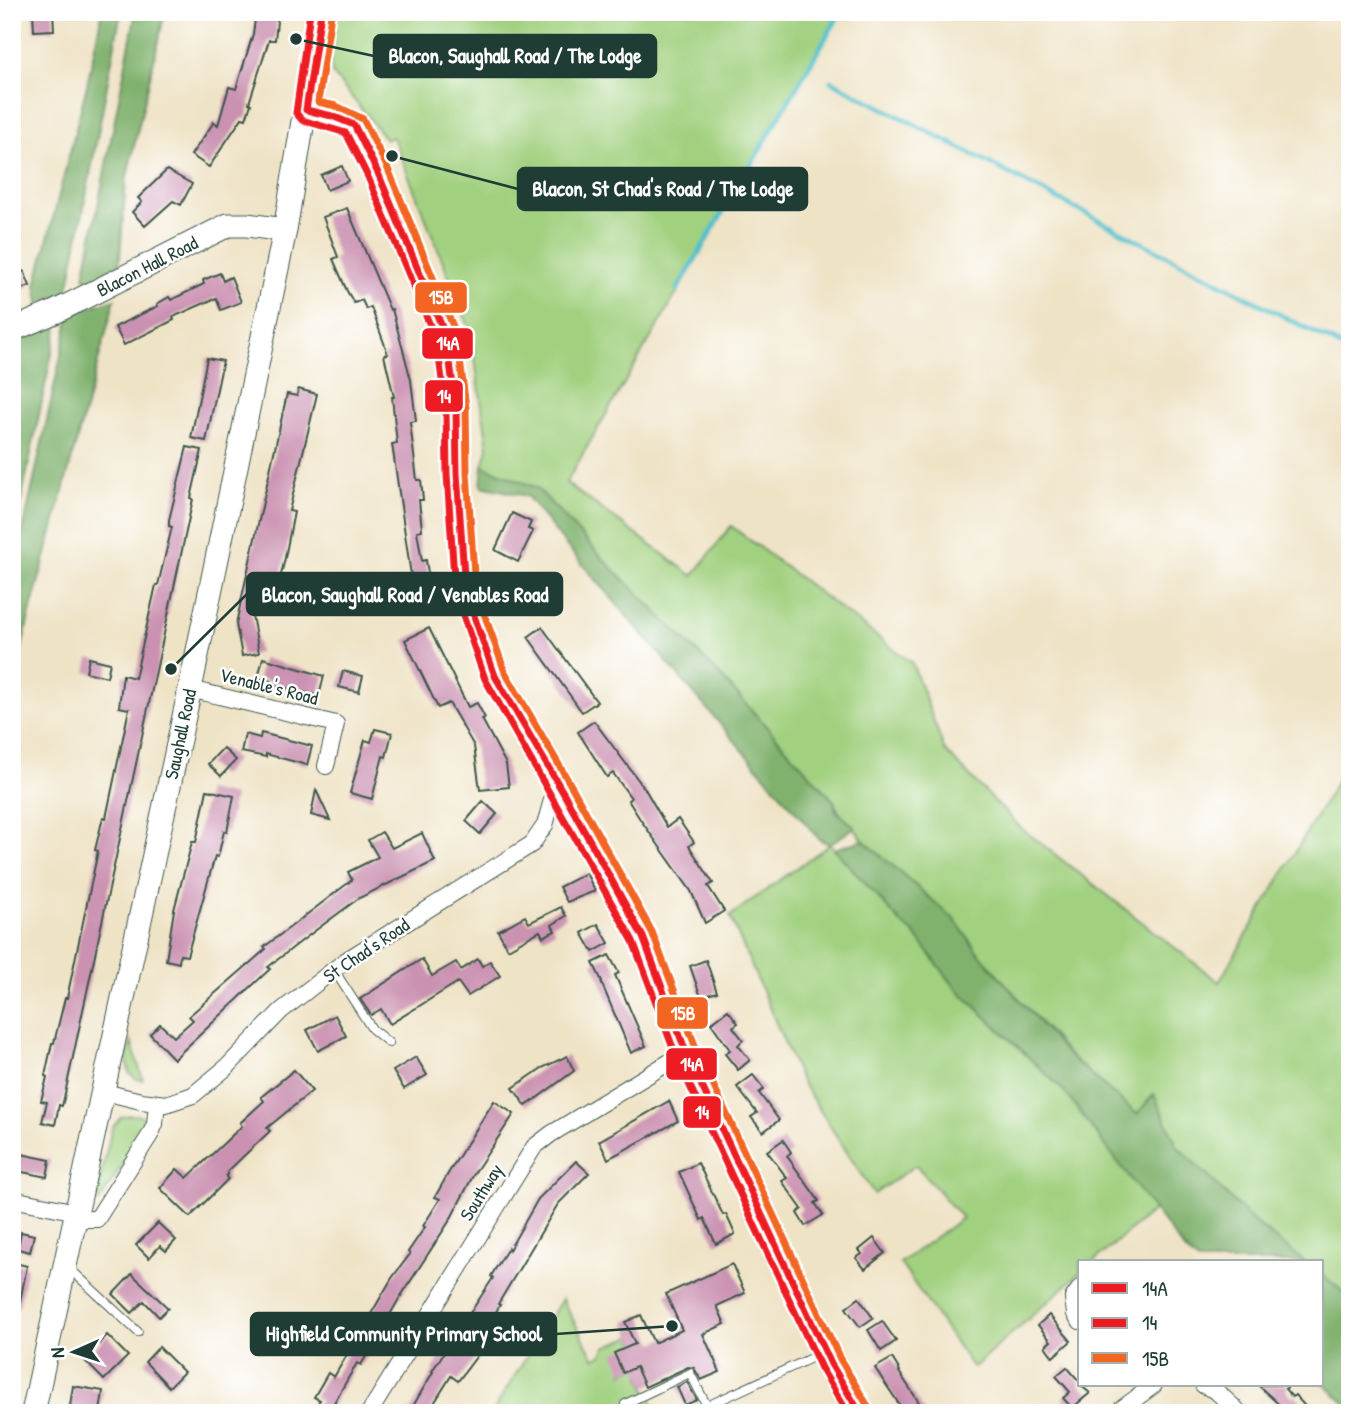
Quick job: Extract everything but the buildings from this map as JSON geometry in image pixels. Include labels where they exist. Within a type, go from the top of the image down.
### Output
[{"type":"street","name":"Saughall Road","points":[[33,1413],[190,689],[285,230],[321,12]]},
{"type":"street","points":[[306,110],[354,125],[378,173],[447,339],[456,409],[457,473],[465,590],[495,676],[561,788],[643,937],[687,1052],[825,1352],[860,1413]]},
{"type":"street","name":"Blacon Hall Road","points":[[12,330],[55,312],[228,226],[247,225],[285,230]]},
{"type":"street","name":"Venable's Road","points":[[190,689],[336,724],[326,766]]},
{"type":"street","name":"St Chad's Road","points":[[104,1092],[166,1104],[193,1095],[227,1067],[281,1011],[334,970],[532,844],[545,825],[561,788]]},
{"type":"street","name":"Southway","points":[[369,1413],[534,1147],[687,1052]]},
{"type":"street","points":[[12,1199],[97,1219],[150,1135],[155,1124],[157,1103]]},
{"type":"street","points":[[1078,1291],[1073,1298],[1078,1318]]},
{"type":"street","points":[[1205,1386],[1216,1391],[1240,1413]]},
{"type":"street","points":[[1116,1413],[1142,1388]]},
{"type":"lane","points":[[334,970],[372,1030],[389,1042]]},
{"type":"lane","points":[[66,1265],[138,1332]]},
{"type":"lane","points":[[625,1404],[690,1373],[707,1406],[825,1352]]},
{"type":"green space","points":[[102,12],[121,12],[71,275],[67,293],[39,303],[36,285],[87,85]]},
{"type":"green space","points":[[136,12],[165,12],[126,181],[119,269],[90,282],[84,277]]},
{"type":"green space","points":[[337,12],[841,12],[566,483],[693,576],[731,526],[912,663],[945,751],[1021,828],[1219,982],[1350,759],[1350,1297],[1324,1277],[1324,1260],[1302,1260],[1254,1222],[1177,1146],[1154,1095],[1137,1115],[1068,1054],[977,951],[954,919],[863,840],[834,801],[715,670],[606,562],[537,488],[483,466],[488,448],[471,332],[393,137],[386,139],[332,73],[330,64]]},
{"type":"green space","points":[[115,299],[12,689],[12,581],[70,314]]},
{"type":"green space","points":[[58,324],[12,544],[12,405],[22,340]]},
{"type":"green space","points":[[483,466],[537,488],[606,562],[715,670],[834,801],[836,811],[855,827],[830,844],[820,840],[527,496],[481,486]]},
{"type":"green space","points":[[863,840],[954,919],[977,951],[1067,1054],[1137,1114],[1154,1094],[1177,1146],[1254,1222],[1302,1260],[1196,1260],[1184,1249],[1063,1090],[955,987],[913,932],[903,925],[834,849]]},
{"type":"green space","points":[[830,844],[903,925],[913,932],[955,987],[1063,1090],[1155,1209],[1095,1260],[1078,1260],[1078,1275],[973,1368],[900,1263],[962,1218],[916,1165],[874,1194],[801,1081],[730,916]]},
{"type":"green space","points":[[131,1041],[143,1080],[129,1073],[127,1060]]},
{"type":"green space","points":[[139,1115],[151,1120],[99,1202],[95,1202],[112,1128],[121,1117]]},
{"type":"green space","points":[[1324,1277],[1350,1297],[1350,1408],[1324,1384]]},
{"type":"green space","points":[[562,1299],[594,1358],[602,1355],[605,1347],[632,1336],[635,1344],[623,1373],[651,1360],[640,1376],[657,1413],[492,1413]]},
{"type":"waterway","points":[[677,290],[841,12]]},
{"type":"waterway","points":[[831,81],[1350,351]]},
{"type":"transit line","name":"14","points":[[310,12],[296,113],[302,120],[346,133],[368,177],[437,342],[446,410],[447,474],[455,592],[485,679],[633,941],[676,1056],[821,1368],[848,1413]]},
{"type":"transit line","name":"14A","points":[[321,12],[306,110],[354,125],[378,173],[447,339],[456,409],[457,473],[465,590],[495,676],[643,937],[686,1052],[831,1364],[860,1413]]},
{"type":"transit line","name":"15B","points":[[331,14],[318,102],[336,106],[363,119],[388,169],[457,336],[466,408],[467,473],[475,588],[505,672],[652,932],[696,1048],[840,1359],[869,1408]]},
{"type":"place","name":"Blacon, Saughall Road / The Lodge","points":[[296,39]]},
{"type":"place","name":"Blacon, St Chad's Road / The Lodge","points":[[392,156]]},
{"type":"place","name":"Blacon, Saughall Road / Venables Road","points":[[171,669]]},
{"type":"place","name":"Highfield Community Primary School","points":[[672,1326]]}]
